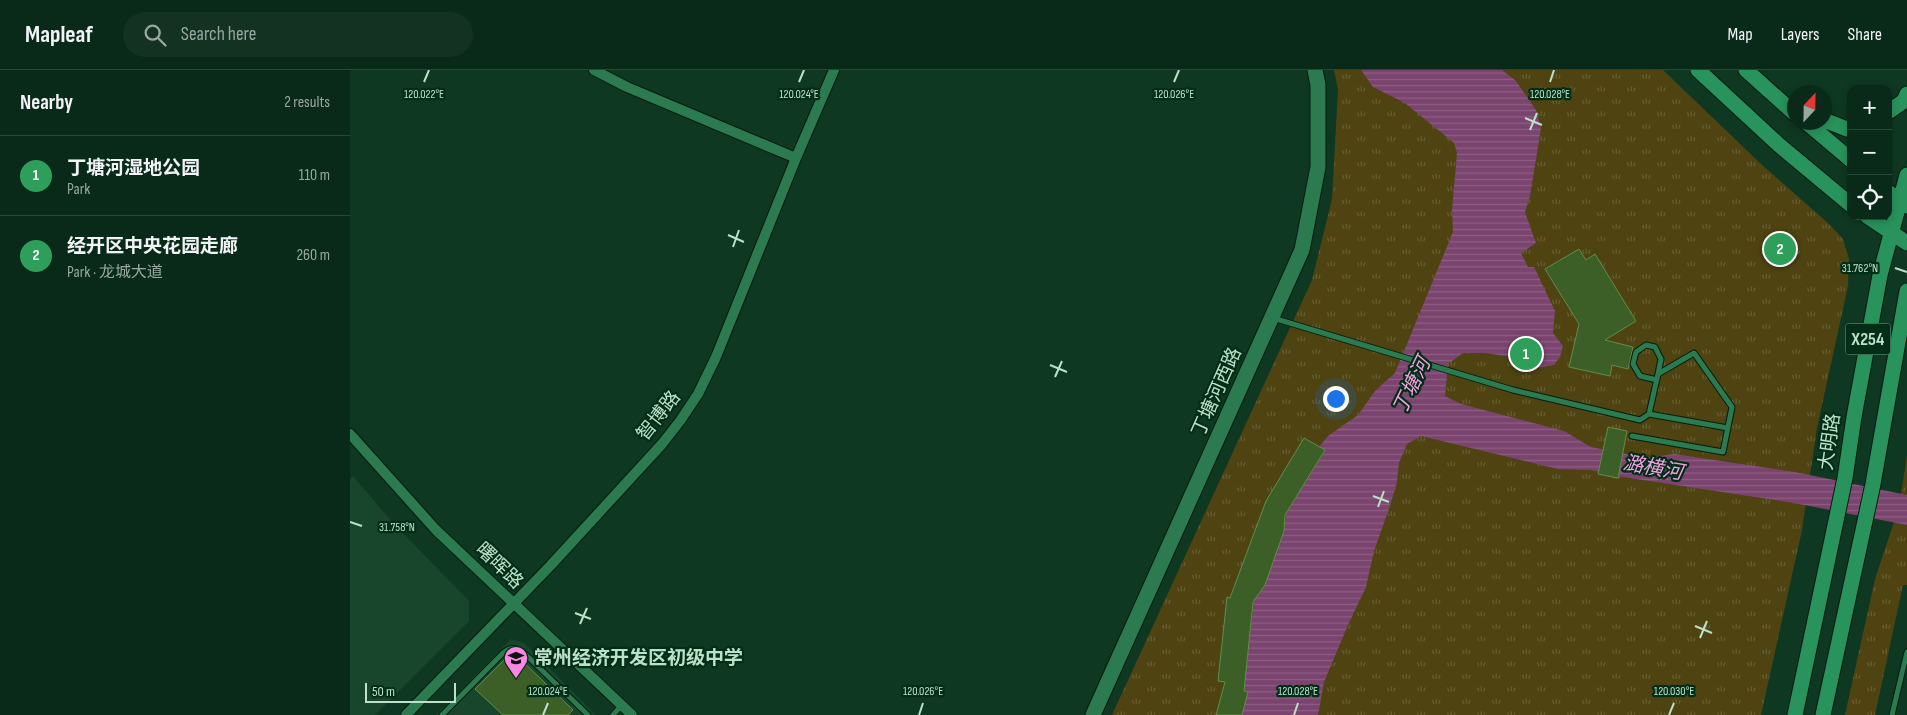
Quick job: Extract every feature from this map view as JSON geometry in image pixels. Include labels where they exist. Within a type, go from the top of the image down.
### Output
[{"type":"main road","points":[[1698,70],[1779,145],[1847,202]]},
{"type":"main road","points":[[1746,70],[1787,107]]},
{"type":"main road","points":[[1766,90],[1787,101]]},
{"type":"main road","points":[[1892,109],[1904,101],[1907,94]]},
{"type":"main road","points":[[1832,123],[1847,129]]},
{"type":"main road","points":[[1815,130],[1847,157]]},
{"type":"main road","name":"大明路","points":[[1795,715],[1838,516],[1880,275],[1892,234],[1904,204],[1907,175]]},
{"type":"main road","points":[[1892,195],[1904,204]]},
{"type":"main road","points":[[1873,220],[1907,243]]},
{"type":"main road","name":"X254","points":[[1823,715],[1873,484],[1907,291]]},
{"type":"main road","points":[[1890,386],[1907,356]]},
{"type":"street","points":[[594,70],[627,87],[796,158]]},
{"type":"street","name":"智博路","points":[[406,715],[512,603],[551,565],[662,444],[698,394],[716,357],[796,158],[834,70]]},
{"type":"street","name":"丁塘河西路","points":[[1093,715],[1302,250],[1318,167],[1318,85],[1315,70]]},
{"type":"street","name":"曙晖路","points":[[350,434],[436,530],[632,715]]},
{"type":"lane","points":[[1272,318],[1518,392],[1640,420],[1649,414],[1658,377],[1661,359],[1655,347],[1646,345],[1636,352],[1633,364],[1640,376],[1658,377],[1694,353],[1732,407],[1723,452],[1632,436]]},
{"type":"lane","points":[[1649,414],[1728,428]]},
{"type":"lane","points":[[442,715],[509,648],[516,648],[523,652],[588,715]]},
{"type":"lane","points":[[1892,715],[1907,652]]},
{"type":"lane","points":[[613,715],[622,705]]},
{"type":"shaded area","points":[[353,476],[394,524],[469,601],[469,621],[375,715],[350,715],[350,479]]},
{"type":"shaded area","name":"常州经济开发区初级中学","points":[[511,639],[524,643],[596,715],[436,715]]},
{"type":"green space","points":[[1334,70],[1663,70],[1843,239],[1849,259],[1848,286],[1817,428],[1802,530],[1761,715],[1112,715],[1312,280],[1332,199],[1338,89]]},
{"type":"green space","points":[[1907,455],[1907,585],[1903,585],[1875,715],[1845,715],[1875,579],[1899,507]]},
{"type":"water","points":[[1361,70],[1502,70],[1516,81],[1536,110],[1541,128],[1530,196],[1525,212],[1536,243],[1521,253],[1528,267],[1534,267],[1555,311],[1553,333],[1563,346],[1560,357],[1554,365],[1535,368],[1512,357],[1485,353],[1463,353],[1448,364],[1445,396],[1461,404],[1564,431],[1591,447],[1645,458],[1674,454],[1795,472],[1907,495],[1907,525],[1794,503],[1623,477],[1591,470],[1558,469],[1421,436],[1407,444],[1399,463],[1397,482],[1374,551],[1366,587],[1324,682],[1318,715],[1242,715],[1248,692],[1243,690],[1254,600],[1265,585],[1284,531],[1286,514],[1325,451],[1319,447],[1328,436],[1358,415],[1375,391],[1395,373],[1453,232],[1452,210],[1457,153],[1454,143],[1405,103],[1373,87]]},
{"type":"building","points":[[1579,249],[1586,260],[1595,254],[1636,321],[1605,340],[1633,347],[1628,369],[1612,365],[1610,376],[1569,367],[1579,324],[1545,269]]},
{"type":"building","points":[[1608,427],[1627,431],[1618,478],[1598,474]]},
{"type":"building","points":[[1304,438],[1325,450],[1285,515],[1284,531],[1265,585],[1253,602],[1244,691],[1248,692],[1242,715],[1216,715],[1225,682],[1218,681],[1227,597],[1230,598],[1266,501]]},
{"type":"building","points":[[511,653],[514,653],[573,710],[568,715],[503,715],[475,689]]},
{"type":"place","name":"经开区中央花园走廊","points":[[1780,249]]},
{"type":"place","name":"丁塘河湿地公园","points":[[1526,354]]},
{"type":"place","name":"常州经济开发区初级中学","points":[[516,679]]},
{"type":"water label","name":"丁塘河","points":[[1412,386]]},
{"type":"water label","name":"潞横河","points":[[1653,468]]}]
